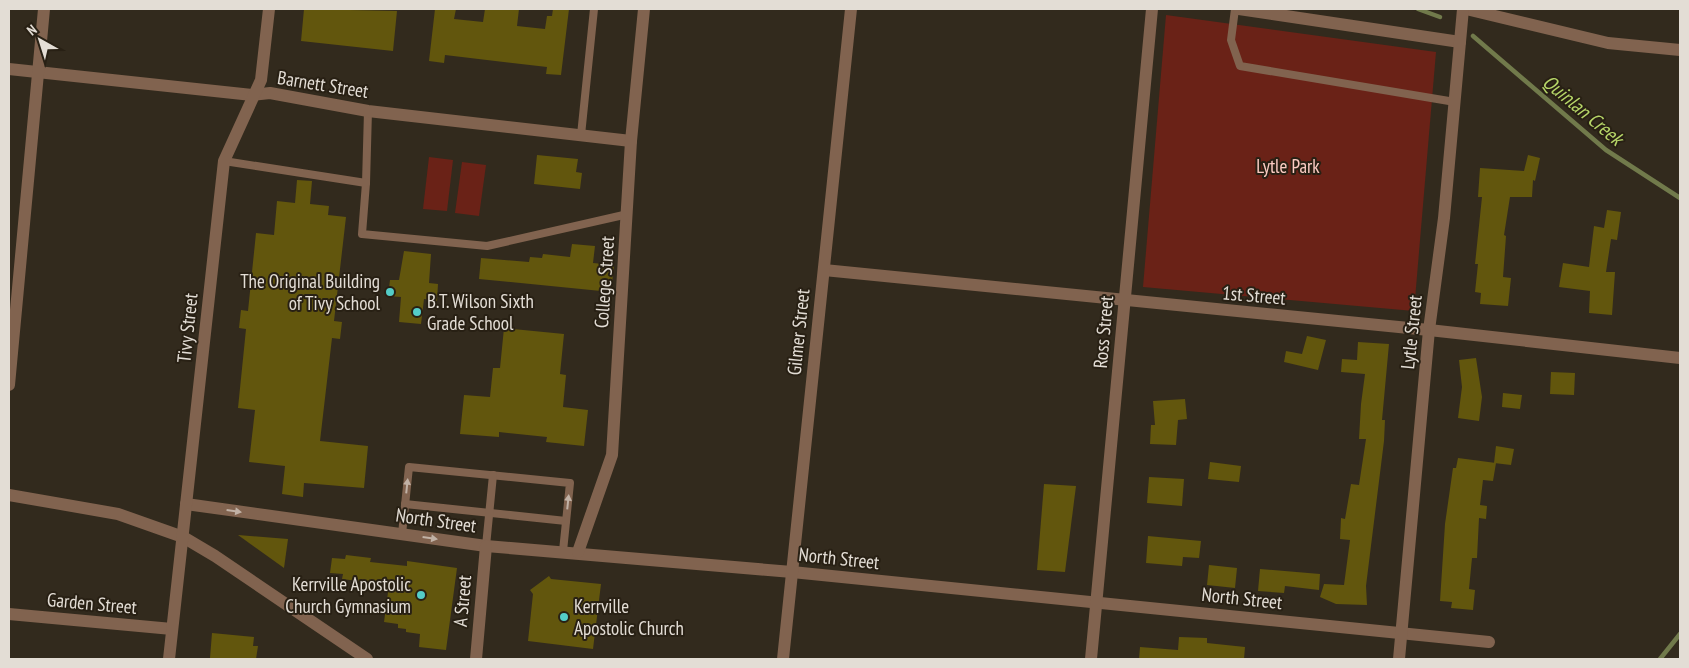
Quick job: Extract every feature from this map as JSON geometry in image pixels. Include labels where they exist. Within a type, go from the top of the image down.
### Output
[{"type":"street","points":[[9,385],[44,9]]},
{"type":"street","name":"Tivy Street","points":[[169,659],[224,160],[252,95],[261,80],[269,9]]},
{"type":"street","name":"College Street","points":[[578,552],[612,455],[631,141],[644,9]]},
{"type":"street","name":"Gilmer Street","points":[[782,659],[851,9]]},
{"type":"street","name":"Ross Street","points":[[1091,659],[1152,9]]},
{"type":"street","points":[[1240,9],[1460,42]]},
{"type":"street","points":[[1464,9],[1608,42],[1680,50]]},
{"type":"street","name":"Lytle Street","points":[[1399,659],[1429,330],[1444,218],[1464,9]]},
{"type":"street","name":"Barnett Street","points":[[9,70],[252,95],[270,94],[368,111],[631,141]]},
{"type":"street","name":"1st Street","points":[[824,270],[1125,302],[1429,330],[1680,358]]},
{"type":"street","points":[[9,495],[118,514],[183,537],[223,561],[367,659]]},
{"type":"street","name":"North Street","points":[[186,504],[486,546],[578,552],[792,572],[1489,642]]},
{"type":"street","name":"A Street","points":[[476,659],[486,546]]},
{"type":"street","name":"Garden Street","points":[[9,614],[172,629]]},
{"type":"lane","points":[[581,135],[594,9]]},
{"type":"lane","points":[[1235,9],[1231,40],[1240,66],[1455,102]]},
{"type":"lane","points":[[368,111],[366,183],[362,234],[487,246],[628,214]]},
{"type":"lane","points":[[224,160],[366,183]]},
{"type":"lane","points":[[402,534],[409,467],[570,483],[563,551]]},
{"type":"lane","points":[[486,546],[493,475]]},
{"type":"lane","points":[[405,504],[566,521]]},
{"type":"green space","name":"Lytle Park","points":[[1166,15],[1436,52],[1414,311],[1143,287]]},
{"type":"green space","points":[[429,157],[453,160],[447,211],[423,209]]},
{"type":"green space","points":[[462,162],[486,165],[479,216],[455,213]]},
{"type":"building","points":[[304,9],[397,11],[393,51],[301,41]]},
{"type":"building","points":[[435,9],[456,9],[454,19],[483,22],[485,9],[519,9],[517,26],[545,29],[547,16],[552,16],[553,9],[569,9],[561,75],[546,74],[547,67],[445,55],[444,63],[429,61]]},
{"type":"building","points":[[537,155],[578,159],[576,172],[582,173],[580,189],[534,184]]},
{"type":"building","points":[[1528,155],[1540,158],[1535,181],[1533,180],[1532,197],[1510,197],[1504,235],[1506,236],[1503,277],[1511,278],[1508,306],[1480,304],[1481,293],[1475,292],[1478,264],[1475,264],[1482,197],[1478,197],[1480,168],[1524,171]]},
{"type":"building","points":[[297,180],[312,181],[310,204],[329,206],[328,215],[346,217],[334,321],[342,322],[340,339],[332,338],[320,441],[368,446],[364,488],[304,483],[303,497],[282,494],[285,466],[249,462],[255,410],[238,408],[246,329],[239,328],[241,310],[248,311],[256,233],[274,235],[277,201],[295,203]]},
{"type":"building","points":[[1607,210],[1621,212],[1617,240],[1611,239],[1606,272],[1615,272],[1612,315],[1589,313],[1590,291],[1559,287],[1563,263],[1589,267],[1594,226],[1604,228]]},
{"type":"building","points":[[572,244],[595,246],[593,263],[614,265],[611,292],[479,279],[481,258],[529,262],[530,257],[542,258],[543,254],[570,257]]},
{"type":"building","points":[[404,251],[431,254],[429,283],[438,284],[437,301],[424,299],[421,324],[399,322],[401,297],[388,296],[390,280],[399,280]]},
{"type":"building","points":[[504,328],[564,334],[560,374],[566,375],[563,407],[588,410],[584,446],[546,442],[547,437],[499,432],[499,437],[460,434],[464,395],[490,397],[493,368],[500,368]]},
{"type":"building","points":[[1307,336],[1326,340],[1318,370],[1284,362],[1286,351],[1302,354]]},
{"type":"building","points":[[1358,342],[1389,344],[1382,420],[1385,420],[1384,441],[1366,586],[1367,605],[1336,604],[1320,597],[1324,584],[1344,585],[1350,540],[1340,539],[1341,518],[1345,519],[1351,484],[1359,485],[1366,439],[1359,439],[1365,374],[1341,372],[1342,359],[1357,360]]},
{"type":"building","points":[[1476,358],[1482,397],[1479,421],[1458,418],[1462,387],[1459,360]]},
{"type":"building","points":[[1551,372],[1575,373],[1574,395],[1550,394]]},
{"type":"building","points":[[1503,393],[1522,395],[1520,409],[1502,407]]},
{"type":"building","points":[[1185,399],[1187,419],[1178,420],[1176,445],[1150,444],[1151,425],[1155,425],[1153,401]]},
{"type":"building","points":[[1496,446],[1514,449],[1511,465],[1494,463]]},
{"type":"building","points":[[1458,458],[1496,463],[1493,481],[1483,480],[1480,505],[1487,506],[1486,519],[1479,518],[1477,558],[1472,558],[1469,589],[1475,590],[1473,610],[1451,608],[1452,602],[1440,601],[1445,524],[1453,468],[1456,468]]},
{"type":"building","points":[[1210,462],[1241,466],[1239,482],[1208,479]]},
{"type":"building","points":[[1149,477],[1184,479],[1182,506],[1147,503]]},
{"type":"building","points":[[1044,484],[1076,486],[1065,572],[1037,570]]},
{"type":"building","points":[[238,535],[288,539],[284,568]]},
{"type":"building","points":[[1148,536],[1201,541],[1199,558],[1183,557],[1182,566],[1146,563]]},
{"type":"building","name":"Kerrville Apostolic Church Gymnasium","points":[[346,555],[371,558],[370,562],[407,566],[407,561],[457,568],[446,650],[419,647],[420,634],[406,632],[406,629],[398,628],[398,624],[384,622],[389,585],[342,579],[343,574],[330,573],[332,558],[345,559]]},
{"type":"building","points":[[1209,565],[1237,568],[1235,588],[1207,585]]},
{"type":"building","points":[[1260,569],[1320,574],[1319,590],[1285,586],[1284,593],[1258,591]]},
{"type":"building","name":"Kerrville Apostolic Church","points":[[549,576],[551,579],[601,584],[593,649],[528,641],[533,594],[530,590]]},
{"type":"building","points":[[212,633],[254,637],[253,646],[258,646],[256,659],[210,658]]},
{"type":"building","points":[[1179,637],[1207,638],[1207,643],[1245,647],[1244,659],[1139,659],[1140,647],[1178,650]]},
{"type":"waterway","name":"Quinlan Creek","points":[[1418,9],[1440,17]]},
{"type":"waterway","name":"Quinlan Creek","points":[[1473,36],[1606,150],[1680,198]]},
{"type":"waterway","name":"Quinlan Creek","points":[[1660,659],[1680,634]]},
{"type":"place","name":"The Original Building of Tivy School","points":[[390,292]]},
{"type":"place","name":"B.T. Wilson Sixth Grade School","points":[[417,312]]},
{"type":"place","name":"Kerrville Apostolic Church Gymnasium","points":[[421,595]]},
{"type":"place","name":"Kerrville Apostolic Church","points":[[564,617]]}]
